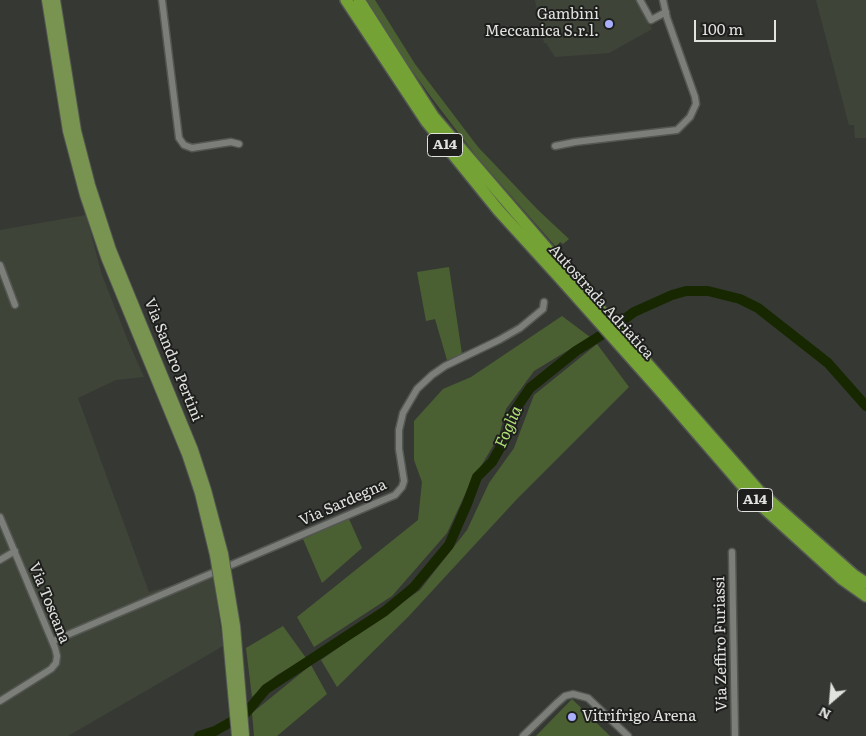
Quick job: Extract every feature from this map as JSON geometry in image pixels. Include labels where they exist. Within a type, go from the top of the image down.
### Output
[{"type":"highway","name":"Autostrada Adriatica","points":[[346,0],[426,121],[499,211],[564,275]]},
{"type":"highway","name":"Autostrada Adriatica","points":[[359,0],[433,116],[564,275],[662,386],[759,491],[854,576],[866,583]]},
{"type":"highway","name":"Autostrada Adriatica","points":[[662,386],[754,499],[842,579],[866,596]]},
{"type":"main road","name":"Via Sandro Pertini","points":[[47,0],[68,131],[85,195],[106,257],[187,454],[219,554],[237,736]]},
{"type":"main road","name":"Via Sandro Pertini","points":[[55,0],[76,131],[90,185],[111,250],[193,450],[206,490],[235,626],[244,736]]},
{"type":"street","points":[[162,0],[179,138],[184,145],[192,148],[231,142],[239,144]]},
{"type":"street","points":[[640,0],[652,20],[666,12]]},
{"type":"street","points":[[555,146],[678,130],[690,117],[696,104],[695,97],[663,0]]},
{"type":"street","points":[[0,265],[15,305]]},
{"type":"street","name":"Via Sardegna","points":[[52,641],[395,495],[399,492],[404,481],[399,449],[399,430],[403,413],[417,389],[445,366],[520,328],[543,309],[544,302]]},
{"type":"street","name":"Via Toscana","points":[[0,517],[57,656],[56,663],[51,670],[0,701]]},
{"type":"street","points":[[0,560],[14,551]]},
{"type":"street","name":"Via Zeffiro Furiassi","points":[[732,552],[735,736]]},
{"type":"street","points":[[524,736],[565,696],[573,694],[588,698],[628,736]]},
{"type":"shaded area","points":[[535,0],[636,0],[652,29],[609,53],[555,57],[546,43],[544,43]]},
{"type":"shaded area","points":[[816,0],[866,0],[866,138],[855,138],[854,125],[849,125]]},
{"type":"shaded area","points":[[86,215],[102,275],[144,377],[116,380],[78,398],[149,592],[186,581],[212,570],[223,646],[68,736],[0,736],[0,230]]},
{"type":"green space","points":[[367,0],[375,0],[415,64],[478,147],[538,210],[569,239],[563,244],[560,242],[556,247],[477,157],[403,58]]},
{"type":"green space","points":[[449,267],[462,354],[447,360],[435,319],[426,321],[417,272]]},
{"type":"green space","points":[[562,316],[590,337],[534,371],[506,409],[499,436],[469,486],[447,533],[392,596],[314,647],[297,617],[418,520],[422,482],[414,460],[414,421],[443,389],[471,377]]},
{"type":"green space","points":[[597,344],[629,387],[517,499],[408,617],[337,687],[321,660],[420,590],[467,530],[489,483],[514,448],[534,395]]},
{"type":"green space","points":[[349,519],[362,548],[322,583],[303,539]]},
{"type":"green space","points":[[283,626],[306,658],[277,675],[252,697],[246,648]]},
{"type":"green space","points":[[311,665],[327,694],[277,736],[254,736],[252,713]]},
{"type":"green space","name":"Vitrifrigo Arena","points":[[572,699],[610,736],[536,736]]},
{"type":"waterway","name":"Foglia","points":[[199,736],[215,731],[245,714],[266,689],[385,611],[414,587],[449,545],[477,477],[492,462],[507,436],[513,413],[530,388],[576,351],[634,312],[672,295],[686,291],[708,291],[740,299],[758,308],[828,363],[866,406]]},
{"type":"place","name":"Gambini Meccanica S.r.l.","points":[[609,24]]},
{"type":"place","name":"Vitrifrigo Arena","points":[[572,717]]}]
